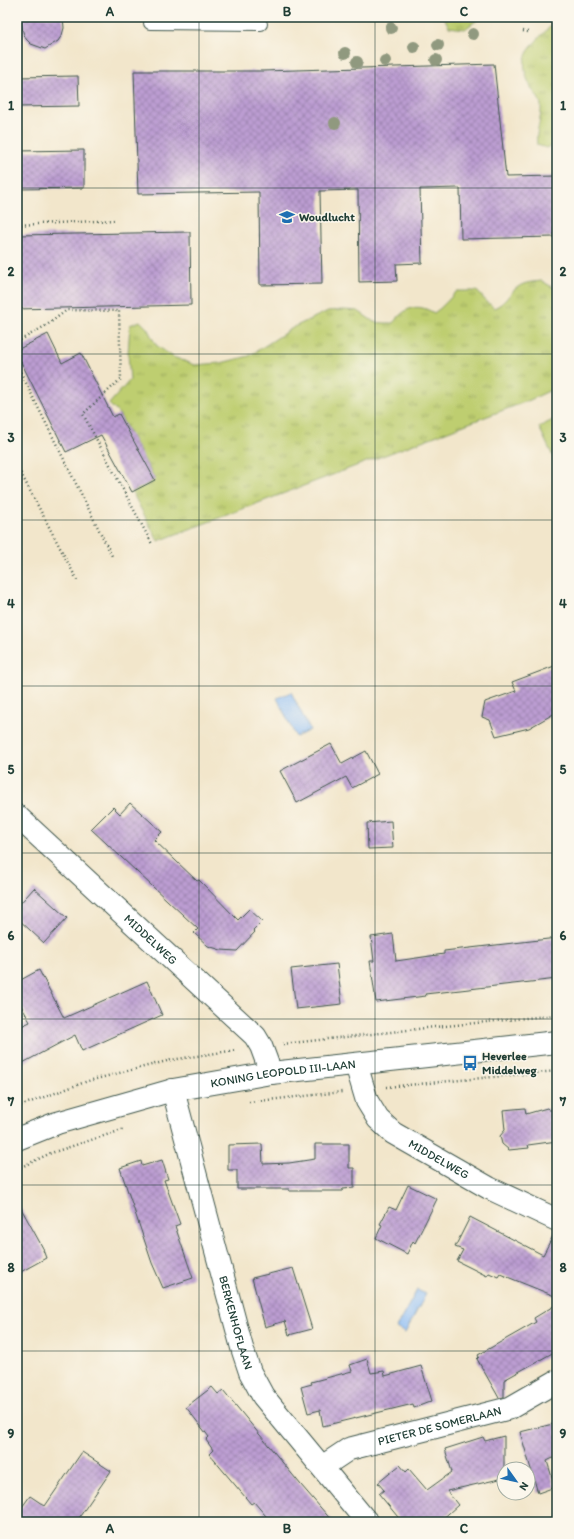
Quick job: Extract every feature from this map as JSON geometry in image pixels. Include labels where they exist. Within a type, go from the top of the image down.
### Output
[{"type":"street","name":"MIDDELWEG","points":[[17,816],[255,1036],[261,1046],[271,1073]]},
{"type":"street","name":"KONING LEOPOLD III-LAAN","points":[[17,1139],[57,1123],[173,1090],[271,1073],[557,1042]]},
{"type":"street","name":"MIDDELWEG","points":[[356,1064],[367,1101],[378,1119],[393,1132],[489,1188],[557,1220]]},
{"type":"street","name":"BERKENHOFLAAN","points":[[173,1090],[242,1348],[250,1372],[263,1396],[367,1522]]},
{"type":"street","name":"PIETER DE SOMERLAAN","points":[[322,1467],[349,1448],[510,1408],[557,1381]]},
{"type":"lane","points":[[150,23],[261,24]]},
{"type":"path","points":[[523,31],[528,32]]},
{"type":"path","points":[[17,225],[116,220]]},
{"type":"path","points":[[17,342],[46,325],[67,310],[119,311],[121,379],[83,414],[152,544]]},
{"type":"path","points":[[17,366],[113,558]]},
{"type":"path","points":[[17,466],[77,580]]},
{"type":"path","points":[[245,1102],[557,1071]]},
{"type":"path","points":[[17,1169],[50,1153],[129,1128]]},
{"type":"green space","points":[[444,17],[481,17],[465,29],[449,27]]},
{"type":"green space","points":[[557,21],[557,143],[547,148],[537,145],[541,105],[526,74],[525,59],[530,49],[543,33]]},
{"type":"green space","points":[[542,281],[557,290],[557,387],[530,400],[158,541],[132,492],[155,479],[119,414],[109,404],[130,380],[128,354],[130,325],[140,321],[147,328],[156,345],[173,357],[195,365],[221,363],[249,356],[294,327],[328,311],[358,311],[374,322],[393,323],[406,310],[411,308],[422,308],[434,313],[457,291],[477,291],[494,308],[501,304],[521,285],[529,282]]},
{"type":"green space","points":[[557,418],[557,465],[539,427]]},
{"type":"water","points":[[291,692],[310,730],[296,737],[277,698]]},
{"type":"water","points":[[417,1290],[426,1294],[405,1333],[396,1328]]},
{"type":"building","points":[[20,17],[63,17],[64,28],[62,35],[58,41],[45,49],[31,44],[26,39],[23,32]]},
{"type":"building","points":[[494,64],[506,177],[557,176],[557,212],[554,212],[554,237],[461,239],[460,188],[420,189],[422,263],[396,264],[397,281],[359,282],[358,190],[320,191],[322,284],[260,285],[259,192],[138,194],[134,71],[263,71]]},
{"type":"building","points":[[78,76],[79,106],[17,107],[17,77]]},
{"type":"building","points":[[84,150],[84,188],[17,189],[17,151]]},
{"type":"building","points":[[190,232],[191,305],[17,309],[17,235]]},
{"type":"building","points":[[48,334],[62,363],[81,353],[113,417],[119,414],[155,480],[132,492],[101,435],[66,452],[17,354],[17,350]]},
{"type":"building","points":[[557,665],[557,712],[529,728],[496,736],[490,720],[482,717],[485,702],[516,691],[512,682]]},
{"type":"building","points":[[331,744],[342,764],[366,751],[378,774],[352,788],[346,777],[297,803],[280,771]]},
{"type":"building","points":[[130,803],[162,832],[154,840],[197,881],[199,880],[238,920],[249,909],[262,921],[253,930],[255,932],[237,951],[221,950],[208,946],[194,933],[198,929],[91,829],[113,807],[120,814]]},
{"type":"building","points":[[391,821],[393,848],[368,849],[367,823]]},
{"type":"building","points":[[34,888],[67,918],[44,943],[17,918],[17,907]]},
{"type":"building","points":[[393,934],[396,961],[444,954],[444,951],[557,938],[557,979],[425,994],[426,996],[376,1002],[370,961],[374,961],[371,937]]},
{"type":"building","points":[[337,964],[342,1004],[296,1009],[291,969]]},
{"type":"building","points":[[39,970],[64,1018],[147,981],[162,1015],[82,1051],[75,1035],[17,1066],[17,1028],[30,1022],[17,998],[17,982]]},
{"type":"building","points":[[525,1108],[526,1114],[547,1108],[549,1110],[557,1110],[557,1141],[528,1145],[529,1148],[509,1150],[502,1144],[500,1136],[505,1130],[503,1110]]},
{"type":"building","points":[[262,1144],[263,1164],[289,1163],[315,1159],[315,1144],[349,1144],[349,1168],[354,1168],[354,1188],[343,1189],[342,1191],[237,1189],[237,1170],[228,1170],[228,1145]]},
{"type":"building","points":[[162,1160],[168,1179],[164,1180],[180,1224],[175,1226],[193,1278],[163,1288],[152,1263],[120,1168],[141,1161],[142,1166]]},
{"type":"building","points":[[408,1185],[437,1199],[415,1243],[413,1241],[407,1254],[376,1238],[382,1225],[380,1224],[389,1207],[396,1210]]},
{"type":"building","points":[[17,1201],[44,1250],[46,1258],[17,1274]]},
{"type":"building","points":[[470,1217],[543,1255],[555,1232],[557,1232],[557,1297],[500,1274],[498,1277],[489,1273],[487,1276],[457,1261],[463,1250],[455,1247]]},
{"type":"building","points":[[293,1268],[312,1329],[289,1335],[285,1321],[265,1327],[252,1278]]},
{"type":"building","points":[[557,1304],[557,1354],[556,1351],[504,1380],[504,1397],[499,1398],[477,1359],[479,1357],[478,1355],[536,1322],[534,1318]]},
{"type":"building","points":[[367,1359],[371,1373],[384,1371],[385,1376],[421,1366],[432,1401],[414,1408],[413,1404],[323,1426],[320,1410],[308,1413],[301,1387],[312,1384],[311,1382],[352,1371],[350,1365]]},
{"type":"building","points":[[212,1387],[218,1394],[223,1390],[333,1522],[271,1522],[254,1502],[251,1504],[209,1454],[213,1450],[206,1440],[209,1437],[186,1407]]},
{"type":"building","points":[[557,1423],[557,1456],[547,1461],[555,1487],[538,1493],[536,1486],[536,1461],[529,1461],[520,1432]]},
{"type":"building","points":[[504,1436],[504,1461],[496,1461],[496,1480],[447,1491],[458,1505],[439,1522],[402,1522],[379,1494],[384,1490],[378,1483],[400,1465],[406,1472],[409,1469],[427,1490],[452,1472],[445,1449],[483,1437],[485,1441]]},
{"type":"building","points":[[82,1452],[111,1471],[76,1522],[17,1522],[17,1514],[30,1496],[45,1506]]},
{"type":"place","name":"Woudlucht","points":[[287,217]]},
{"type":"place","name":"Heverlee Middelweg","points":[[470,1063]]}]
